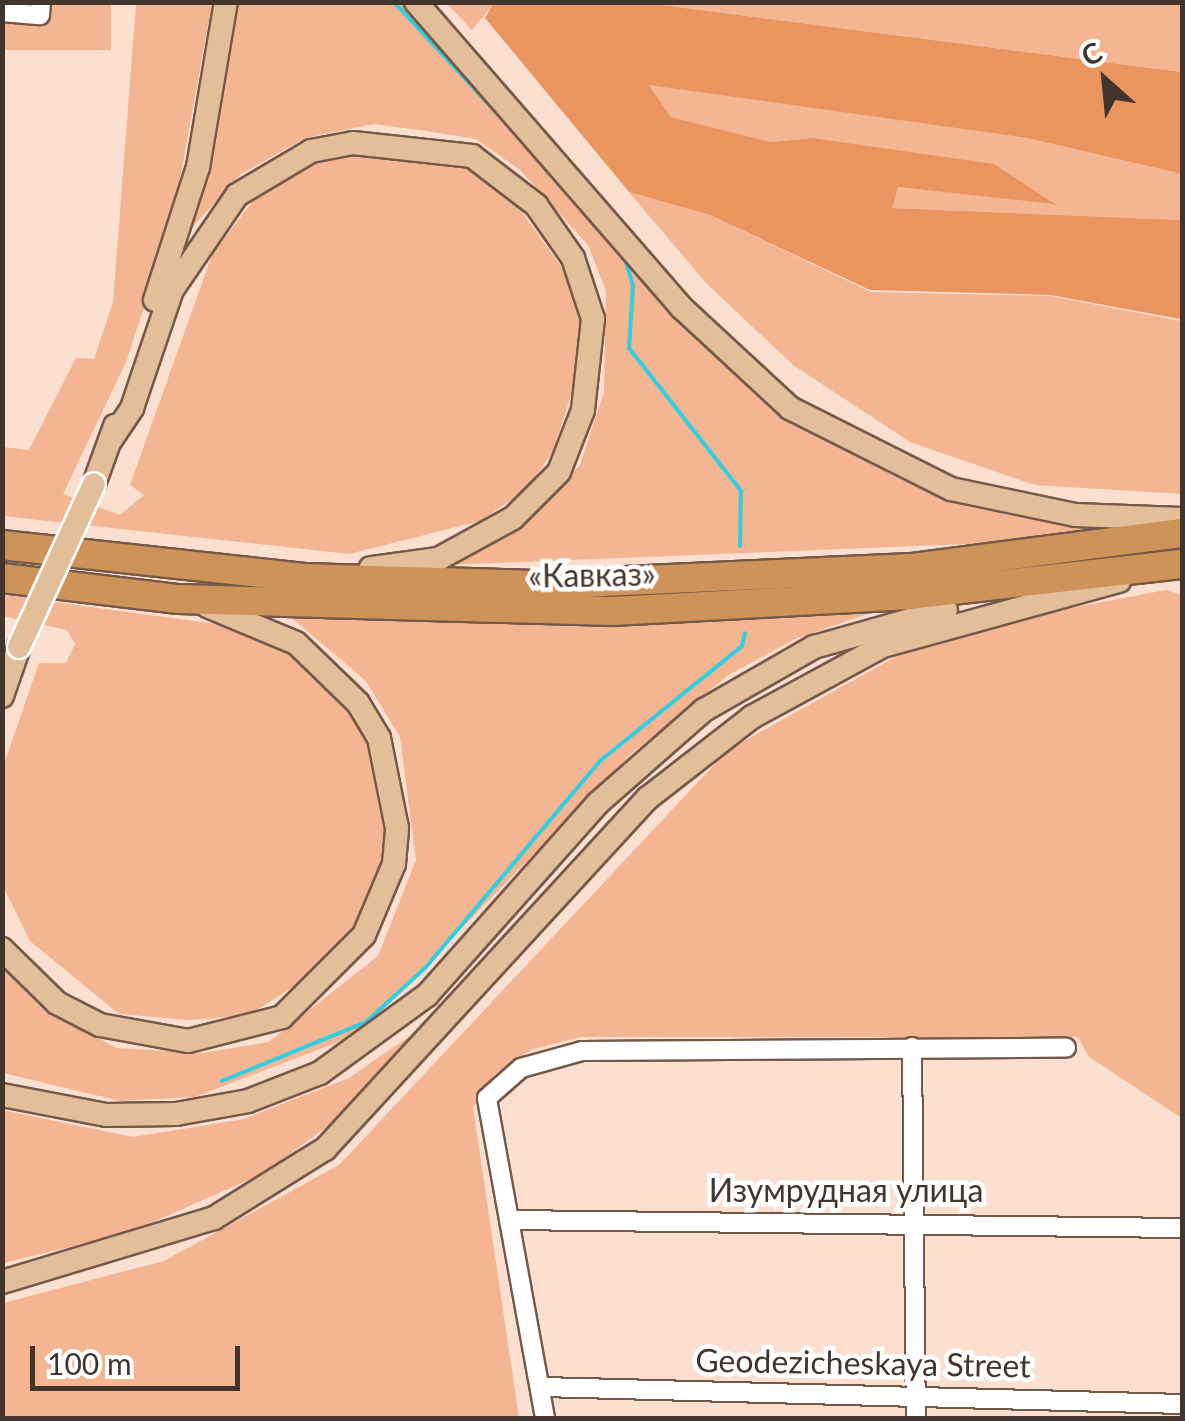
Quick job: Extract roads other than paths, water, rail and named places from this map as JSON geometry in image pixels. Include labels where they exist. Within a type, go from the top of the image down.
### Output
[{"type":"highway","name":"«Кавказ»","points":[[2,545],[399,584],[638,584],[910,568],[1182,533]]},
{"type":"highway","name":"«Кавказ»","points":[[2,578],[179,599],[484,612],[733,608],[1181,564]]},
{"type":"main road","points":[[2,677],[94,484],[110,441],[198,167],[226,2]]},
{"type":"main road","points":[[416,2],[682,308],[790,408],[951,490],[1075,515],[1182,519]]},
{"type":"main road","points":[[110,441],[132,408],[194,249],[237,196],[275,170],[312,151],[400,142],[472,156],[536,205],[573,258],[593,320],[586,396],[559,472],[513,518],[438,558],[394,568],[236,570]]},
{"type":"main road","points":[[2,1094],[106,1115],[176,1114],[248,1101],[320,1072],[427,995],[598,802],[756,676],[874,626],[1181,564]]},
{"type":"main road","points":[[2,1282],[214,1218],[324,1149],[648,798],[752,717],[946,623],[1181,564]]},
{"type":"main road","points":[[2,949],[57,1003],[100,1025],[141,1038],[235,1036],[312,995],[383,900],[394,864],[394,786],[358,703],[296,642],[179,599]]},
{"type":"main road","points":[[2,696],[19,647]]},
{"type":"street","points":[[2,12],[40,14],[41,2]]},
{"type":"street","points":[[912,1047],[918,1218],[916,1418]]},
{"type":"street","points":[[545,1418],[542,1387],[523,1325],[488,1098],[521,1068],[582,1051],[1066,1048]]},
{"type":"street","name":"Изумрудная улица","points":[[509,1220],[918,1218],[1182,1228]]},
{"type":"street","name":"Geodezicheskaya Street","points":[[542,1387],[915,1392],[1182,1404]]},
{"type":"waterway","points":[[394,2],[517,135]]},
{"type":"waterway","points":[[625,259],[633,286],[629,348],[741,491],[740,546]]},
{"type":"waterway","points":[[222,1081],[366,1022],[426,967],[600,761],[742,646],[745,633]]}]
